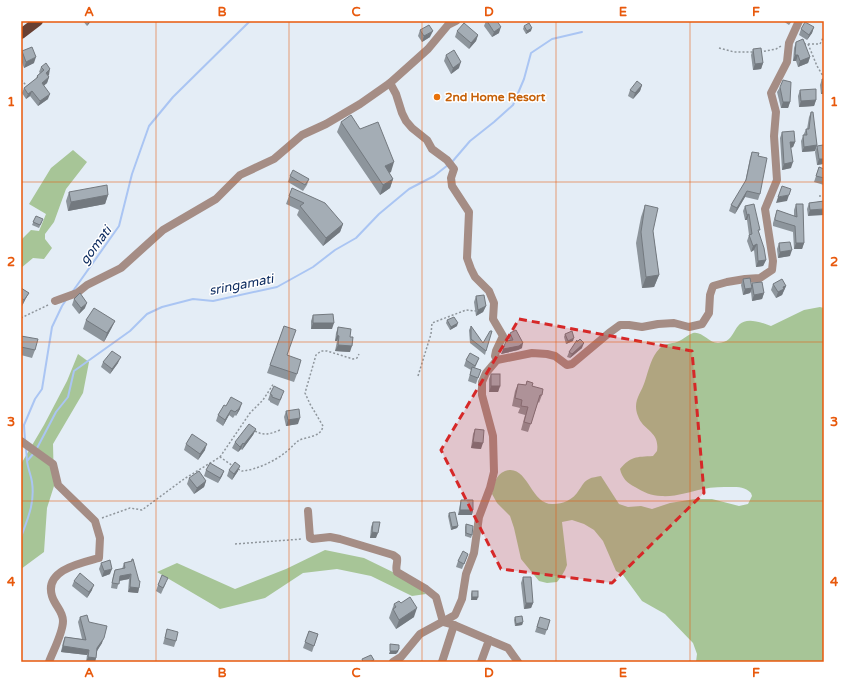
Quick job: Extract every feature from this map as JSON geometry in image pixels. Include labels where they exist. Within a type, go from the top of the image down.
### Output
[{"type":"main road","points":[[21,34],[38,21]]},
{"type":"street","points":[[55,301],[77,293],[87,285],[121,268],[171,224],[216,199],[240,175],[274,159],[297,138],[343,115],[390,83],[428,49],[448,25],[456,21]]},
{"type":"street","points":[[393,662],[401,657],[420,634],[455,616],[462,600],[466,574],[474,553],[479,517],[490,488],[494,472],[493,436],[484,407],[482,382],[486,373],[498,360],[532,353],[547,354],[555,356],[567,365],[572,364],[614,328],[620,325],[642,327],[674,323],[689,327],[702,324],[709,312],[710,295],[713,286],[739,280],[760,278],[772,270],[773,261],[765,209],[777,180],[774,136],[776,112],[771,93],[787,62],[789,42],[799,21]]},
{"type":"street","points":[[390,83],[396,94],[406,121],[427,140],[432,149],[447,160],[454,169],[452,186],[469,212],[467,258],[475,277],[488,291],[494,303],[493,319],[503,336],[496,351],[495,356],[498,360]]},
{"type":"street","points":[[21,441],[53,464],[58,484],[95,521],[100,538],[99,558],[65,570],[58,574],[54,580],[52,594],[62,615],[63,623],[49,662]]},
{"type":"street","points":[[308,511],[310,538],[330,537],[340,539],[397,558],[397,572],[426,589],[436,597],[443,622]]},
{"type":"street","points":[[443,622],[454,625],[508,648],[518,662]]},
{"type":"street","points":[[442,662],[454,625]]},
{"type":"street","points":[[482,662],[489,640]]},
{"type":"path","points":[[802,44],[820,44],[824,36]]},
{"type":"path","points":[[719,48],[734,52],[760,52],[776,49],[789,42]]},
{"type":"path","points":[[808,44],[823,76]]},
{"type":"path","points":[[21,80],[30,88]]},
{"type":"path","points":[[819,196],[824,196]]},
{"type":"path","points":[[21,318],[55,301]]},
{"type":"path","points":[[418,376],[431,334],[432,323],[466,310],[477,312]]},
{"type":"path","points":[[220,457],[242,472],[248,471],[280,456],[299,440],[319,433],[323,426],[310,404],[305,390],[316,354],[321,351],[327,351],[353,359],[357,358],[358,354]]},
{"type":"path","points":[[95,521],[130,508],[142,510],[184,479],[220,457],[250,413],[264,400],[274,383]]},
{"type":"path","points":[[244,422],[248,425]]},
{"type":"path","points":[[253,429],[262,434],[273,433],[280,430]]},
{"type":"path","points":[[235,544],[312,539]]},
{"type":"highlighted area","points":[[519,319],[692,351],[704,493],[612,583],[501,569],[441,450]]},
{"type":"green space","points":[[73,150],[87,162],[66,189],[54,222],[45,234],[45,239],[52,248],[44,259],[33,258],[21,268],[21,240],[31,230],[39,231],[46,214],[29,204],[51,168]]},
{"type":"green space","points":[[820,307],[824,308],[824,662],[696,662],[697,654],[693,643],[665,614],[642,601],[623,575],[616,571],[603,541],[594,530],[584,524],[572,520],[562,522],[567,565],[565,570],[557,582],[547,583],[539,581],[521,559],[510,516],[497,503],[492,494],[493,487],[499,475],[505,471],[513,470],[519,473],[539,498],[545,503],[553,504],[568,501],[577,493],[587,480],[601,476],[619,504],[628,507],[641,506],[652,509],[670,503],[695,499],[712,499],[739,506],[748,504],[752,496],[751,493],[742,488],[710,488],[677,495],[661,496],[644,492],[627,482],[622,475],[620,469],[631,459],[653,456],[657,451],[657,444],[654,435],[640,421],[636,411],[638,398],[652,359],[662,346],[675,343],[693,333],[699,334],[718,343],[726,341],[741,323],[747,321],[757,322],[771,326],[804,310]]},
{"type":"green space","points":[[78,354],[89,362],[83,393],[53,444],[54,486],[47,508],[44,552],[21,569],[21,464],[44,425],[67,381]]},
{"type":"green space","points":[[325,550],[364,558],[405,578],[426,594],[412,596],[371,576],[337,569],[303,573],[265,598],[220,609],[157,572],[177,563],[235,589],[286,569]]},
{"type":"building","points":[[487,21],[497,21],[501,27],[494,32]]},
{"type":"building","points":[[805,22],[814,27],[809,35],[801,29]]},
{"type":"building","points":[[464,23],[478,35],[471,43],[457,31]]},
{"type":"building","points":[[529,23],[532,28],[527,31],[524,26]]},
{"type":"building","points":[[429,25],[433,31],[424,36],[420,30]]},
{"type":"building","points":[[803,39],[810,57],[800,61],[798,55],[795,55],[796,42]]},
{"type":"building","points":[[32,47],[36,57],[26,62],[22,51]]},
{"type":"building","points":[[761,48],[763,63],[755,64],[753,49]]},
{"type":"building","points":[[454,50],[461,62],[453,68],[446,55]]},
{"type":"building","points":[[46,63],[50,69],[46,73],[49,77],[42,83],[50,94],[40,101],[32,91],[28,94],[24,88],[38,77],[37,76],[44,70],[41,67]]},
{"type":"building","points":[[822,79],[824,79],[824,88],[823,88]]},
{"type":"building","points":[[783,80],[791,82],[790,102],[783,102],[780,87]]},
{"type":"building","points":[[637,81],[642,85],[635,93],[630,90]]},
{"type":"building","points":[[816,89],[816,100],[801,101],[800,90]]},
{"type":"building","points":[[811,112],[813,112],[817,145],[804,147],[803,135],[807,135],[806,129],[809,129]]},
{"type":"building","points":[[351,115],[360,129],[378,122],[394,162],[385,166],[393,179],[383,185],[341,122]]},
{"type":"building","points":[[794,131],[795,142],[790,142],[793,162],[784,164],[782,132]]},
{"type":"building","points":[[823,145],[824,159],[819,159],[817,146]]},
{"type":"building","points":[[752,152],[759,153],[758,156],[767,158],[760,194],[747,191],[737,208],[731,205],[746,180]]},
{"type":"building","points":[[819,167],[824,169],[824,178],[816,176]]},
{"type":"building","points":[[293,170],[309,179],[305,185],[290,176]]},
{"type":"building","points":[[107,185],[108,195],[71,202],[69,192]]},
{"type":"building","points":[[782,186],[791,189],[789,195],[778,197]]},
{"type":"building","points":[[292,188],[325,203],[343,224],[326,238],[300,206],[304,203],[289,196]]},
{"type":"building","points":[[824,201],[824,209],[810,210],[809,203]]},
{"type":"building","points":[[754,204],[760,230],[758,230],[766,260],[758,261],[757,244],[753,246],[749,235],[752,234],[749,214],[747,215],[745,206]]},
{"type":"building","points":[[796,204],[803,204],[804,243],[796,243],[795,226],[775,220],[777,210],[797,217]]},
{"type":"building","points":[[645,205],[658,208],[653,231],[659,275],[646,277],[641,232]]},
{"type":"building","points":[[36,216],[43,219],[40,225],[33,222]]},
{"type":"building","points":[[790,242],[792,250],[780,252],[779,243]]},
{"type":"building","points":[[750,278],[752,288],[745,289],[743,279]]},
{"type":"building","points":[[782,279],[786,286],[778,292],[773,284]]},
{"type":"building","points":[[762,282],[764,293],[754,295],[752,283]]},
{"type":"building","points":[[21,288],[29,293],[24,300],[21,298]]},
{"type":"building","points":[[80,293],[87,303],[81,308],[74,299]]},
{"type":"building","points":[[484,295],[486,306],[478,310],[476,296]]},
{"type":"building","points":[[94,308],[115,321],[107,333],[86,320]]},
{"type":"building","points":[[333,314],[334,323],[313,323],[313,315]]},
{"type":"building","points":[[454,317],[458,323],[451,327],[447,320]]},
{"type":"building","points":[[284,326],[296,330],[287,355],[301,360],[297,374],[270,365]]},
{"type":"building","points":[[471,326],[483,343],[490,331],[492,331],[486,351],[471,339]]},
{"type":"building","points":[[338,327],[351,329],[350,337],[353,337],[352,346],[338,345]]},
{"type":"building","points":[[516,330],[523,343],[519,346],[503,349],[506,341],[513,340],[510,333]]},
{"type":"building","points":[[572,331],[574,338],[568,341],[565,334]]},
{"type":"building","points":[[21,336],[38,339],[35,350],[21,347]]},
{"type":"building","points":[[580,339],[584,343],[572,354],[569,352],[577,340],[577,342]]},
{"type":"building","points":[[112,351],[121,357],[112,369],[103,362]]},
{"type":"building","points":[[470,353],[479,358],[475,366],[466,360]]},
{"type":"building","points":[[472,367],[481,370],[478,378],[470,375]]},
{"type":"building","points":[[491,374],[500,374],[500,386],[491,386]]},
{"type":"building","points":[[527,381],[533,383],[532,386],[543,389],[531,424],[524,422],[528,407],[521,406],[522,400],[515,398],[518,384],[526,385]]},
{"type":"building","points":[[274,386],[284,391],[280,400],[272,397],[270,394]]},
{"type":"building","points":[[231,397],[242,403],[235,412],[231,410],[225,420],[218,415],[224,405],[226,406]]},
{"type":"building","points":[[299,409],[300,418],[288,420],[286,411]]},
{"type":"building","points":[[249,424],[256,429],[240,447],[235,442]]},
{"type":"building","points":[[475,429],[484,430],[483,443],[473,442]]},
{"type":"building","points":[[192,434],[207,444],[200,454],[186,444]]},
{"type":"building","points":[[235,462],[240,466],[234,474],[229,470]]},
{"type":"building","points":[[210,463],[224,471],[220,478],[206,470]]},
{"type":"building","points":[[199,471],[206,481],[197,488],[189,478]]},
{"type":"building","points":[[461,500],[473,500],[473,510],[460,510]]},
{"type":"building","points":[[455,512],[458,526],[452,527],[449,513]]},
{"type":"building","points":[[373,522],[380,522],[378,533],[372,532]]},
{"type":"building","points":[[466,524],[473,526],[472,535],[466,533]]},
{"type":"building","points":[[463,551],[468,554],[464,564],[458,561]]},
{"type":"building","points":[[132,559],[140,581],[139,588],[130,587],[131,574],[120,576],[119,584],[112,583],[115,570],[125,568],[124,563],[132,561]]},
{"type":"building","points":[[110,560],[112,569],[104,571],[101,563]]},
{"type":"building","points":[[80,573],[94,585],[89,592],[74,581]]},
{"type":"building","points":[[162,575],[168,578],[163,588],[158,585]]},
{"type":"building","points":[[523,577],[531,577],[533,603],[526,603]]},
{"type":"building","points":[[472,591],[478,591],[478,597],[472,597]]},
{"type":"building","points":[[410,597],[417,608],[399,620],[393,609],[396,607],[394,604],[399,601],[401,603]]},
{"type":"building","points":[[87,615],[89,622],[107,626],[104,638],[97,648],[96,658],[88,657],[89,650],[63,646],[65,637],[86,640],[80,617]]},
{"type":"building","points":[[522,616],[523,622],[516,624],[515,617]]},
{"type":"building","points":[[540,617],[550,620],[547,630],[537,627]]},
{"type":"building","points":[[167,629],[178,632],[176,641],[165,638]]},
{"type":"building","points":[[309,631],[318,634],[314,646],[305,642]]},
{"type":"building","points":[[390,644],[399,645],[399,649],[397,651],[390,651]]},
{"type":"building","points":[[371,655],[374,660],[370,662],[363,662],[362,659]]},
{"type":"waterway","name":"gomati","points":[[73,291],[119,226],[132,174],[149,126],[173,97],[250,21]]},
{"type":"waterway","name":"sringamati","points":[[452,162],[470,141],[513,105],[524,79],[531,53],[552,39],[582,32]]},
{"type":"waterway","name":"sringamati","points":[[36,450],[56,412],[68,397],[74,371],[130,331],[147,314],[162,307],[193,299],[213,301],[277,287],[313,267],[335,250],[356,238],[379,214],[409,189],[434,176],[448,165]]},
{"type":"waterway","name":"gomati","points":[[25,440],[24,425],[35,399],[42,389],[52,327],[66,300]]},
{"type":"waterway","name":"gomati","points":[[26,449],[27,460]]},
{"type":"waterway","name":"sringamati","points":[[21,537],[32,504],[33,490],[27,461],[34,453]]},
{"type":"place","name":"2nd Home Resort","points":[[437,97]]}]
